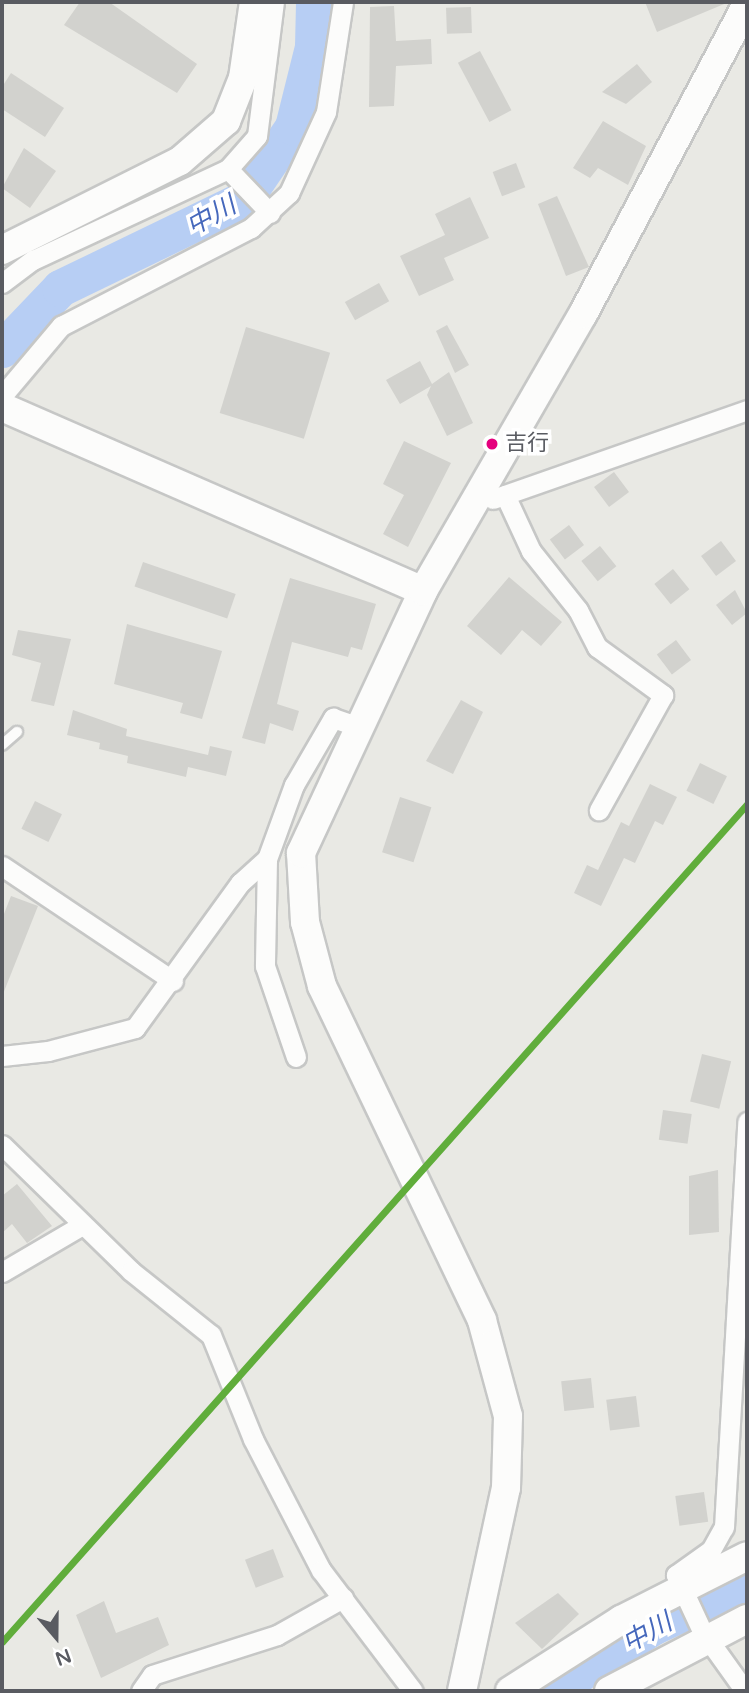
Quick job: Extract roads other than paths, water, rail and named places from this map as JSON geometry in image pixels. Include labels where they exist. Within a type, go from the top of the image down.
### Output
[{"type":"street","points":[[2,250],[180,161],[226,121],[243,78],[254,2]]},
{"type":"street","points":[[2,282],[33,260],[230,172],[257,136],[274,2]]},
{"type":"street","points":[[2,396],[61,326],[268,210],[316,144],[333,81],[343,2]]},
{"type":"street","points":[[462,1691],[506,1488],[508,1416],[482,1320],[322,986],[305,922],[301,853],[356,726],[423,591],[583,314],[747,4]]},
{"type":"street","points":[[230,172],[268,210]]},
{"type":"street","points":[[2,407],[423,591]]},
{"type":"street","points":[[472,506],[747,410]]},
{"type":"street","points":[[505,495],[531,551],[578,610],[597,647],[663,695],[599,810]]},
{"type":"street","points":[[296,1058],[265,966],[267,859],[294,785],[333,718],[356,726]]},
{"type":"street","points":[[2,1056],[48,1051],[135,1028],[173,981],[240,883],[267,859]]},
{"type":"street","points":[[2,866],[173,981]]},
{"type":"street","points":[[745,1691],[704,1634],[676,1575],[711,1550],[724,1527],[747,1122]]},
{"type":"street","points":[[2,1145],[82,1225],[211,1335],[253,1439],[321,1570],[413,1691]]},
{"type":"street","points":[[2,1272],[82,1225]]},
{"type":"street","points":[[510,1691],[747,1556]]},
{"type":"street","points":[[141,1691],[152,1675],[277,1635],[343,1598]]},
{"type":"street","points":[[609,1691],[704,1634],[747,1619]]},
{"type":"lane","points":[[2,746],[17,732]]},
{"type":"waterway","name":"中川","points":[[2,349],[60,288],[244,199],[293,127],[313,47],[314,2]]},
{"type":"waterway","name":"中川","points":[[552,1691],[652,1627],[747,1583]]},
{"type":"place","name":"吉行","points":[[492,444]]}]
